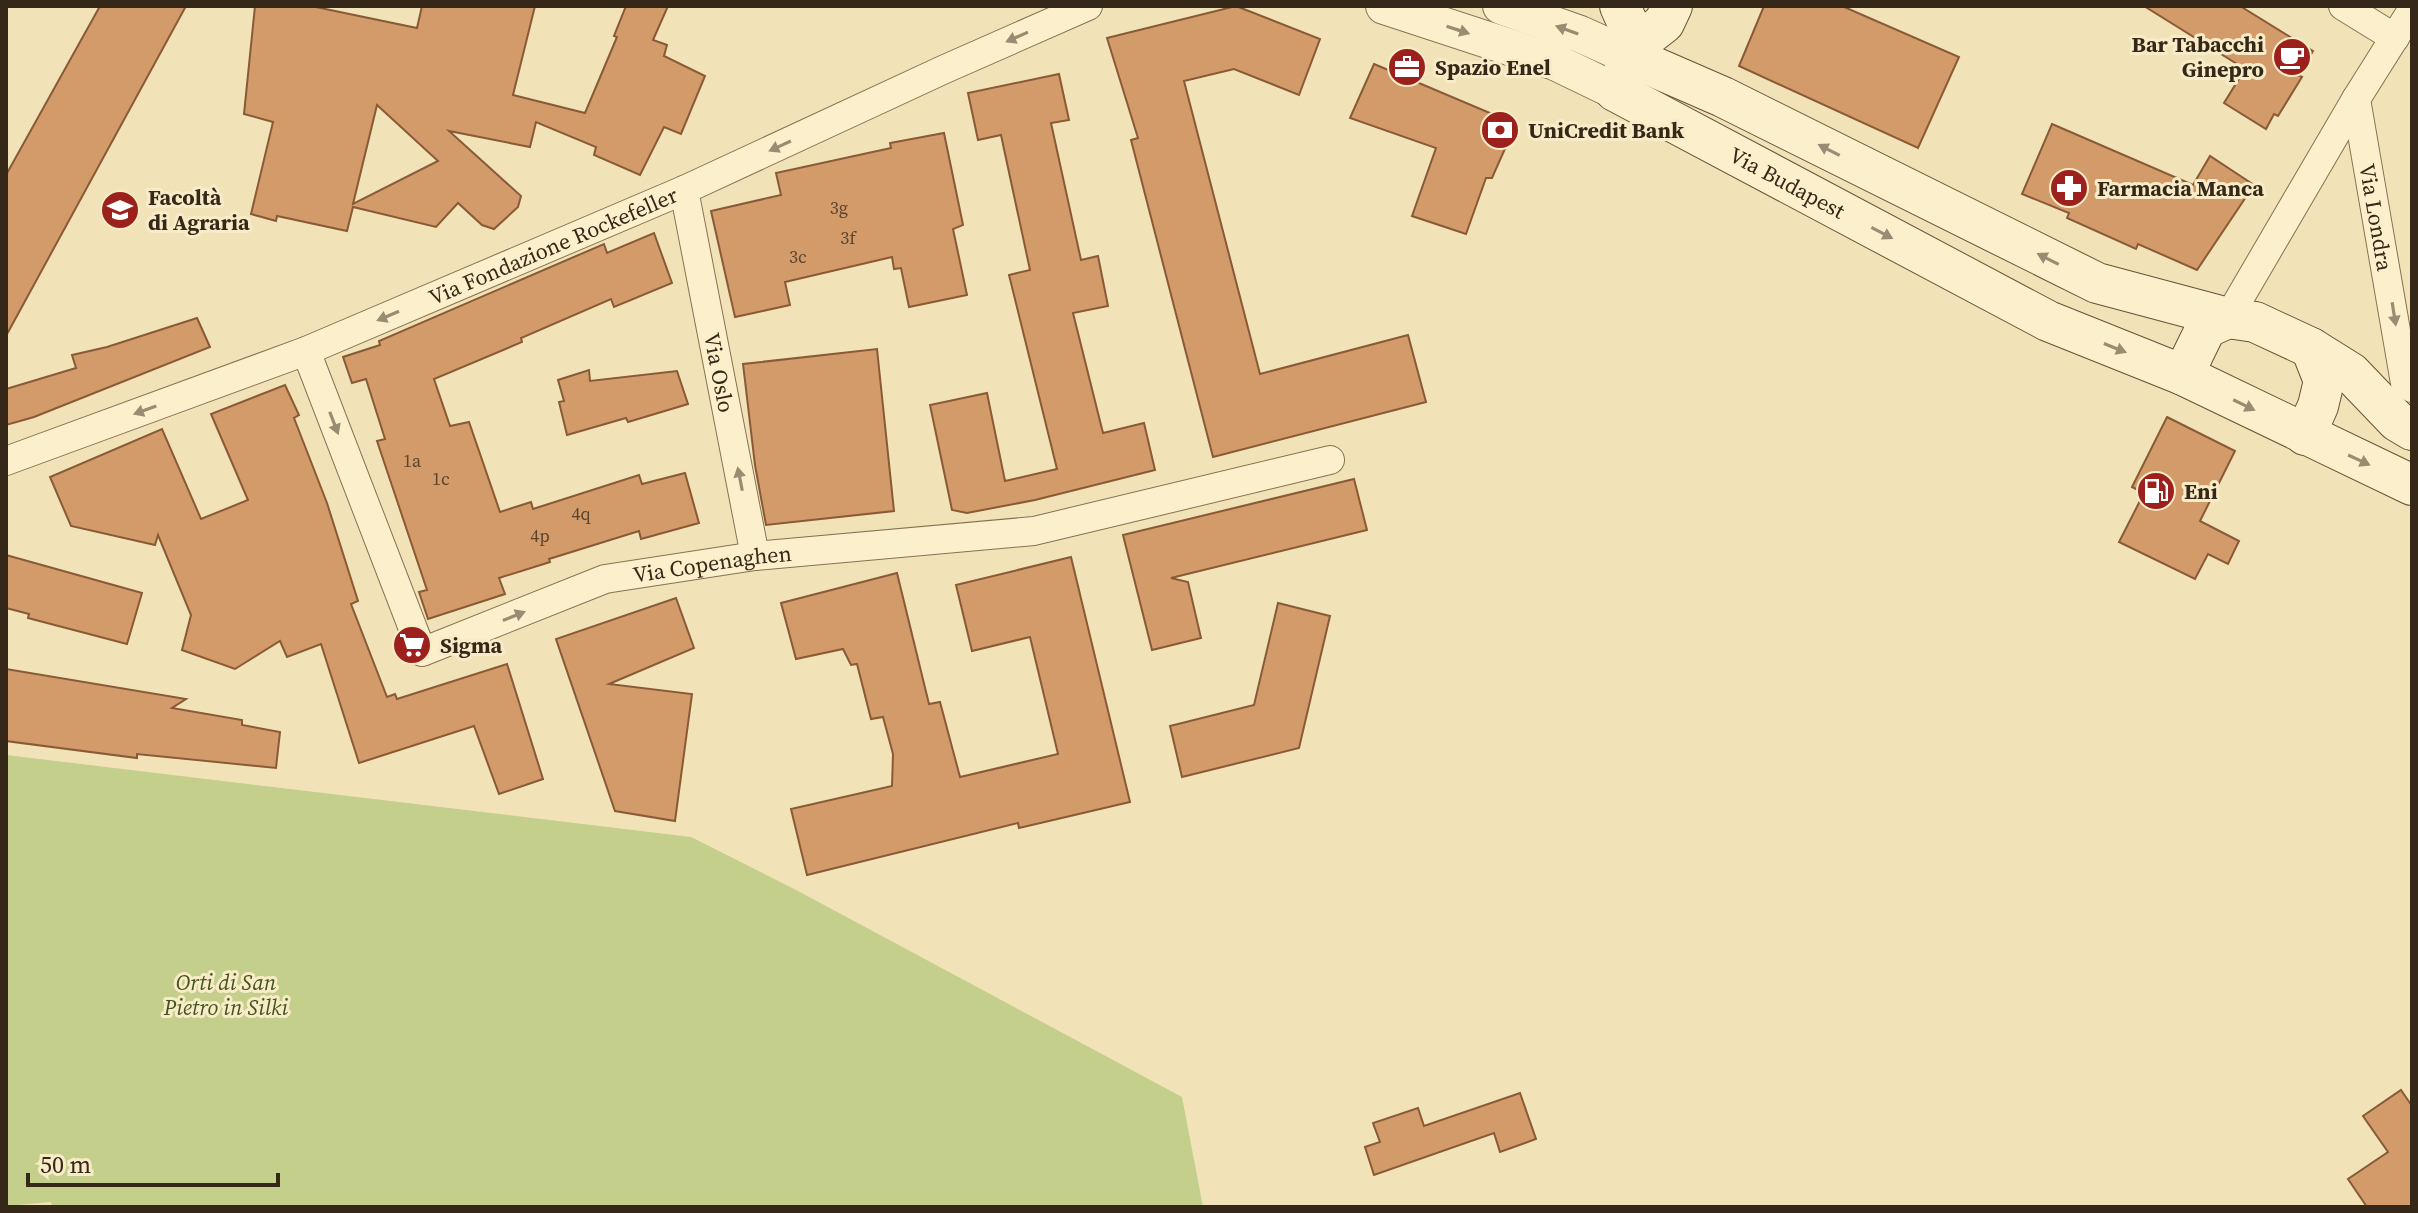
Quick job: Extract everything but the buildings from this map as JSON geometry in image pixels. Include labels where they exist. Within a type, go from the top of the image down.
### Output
[{"type":"main road","points":[[1620,6],[1628,64]]},
{"type":"main road","points":[[1628,64],[1664,23],[1672,6]]},
{"type":"main road","name":"Via Budapest","points":[[1628,64],[1723,97],[2097,283],[2228,318],[2255,322],[2311,348]]},
{"type":"main road","name":"Via Budapest","points":[[1628,64],[2048,321],[2183,375],[2305,435]]},
{"type":"main road","points":[[2183,375],[2206,328],[2228,318]]},
{"type":"main road","points":[[2311,348],[2351,373],[2397,421],[2412,430]]},
{"type":"main road","points":[[2311,348],[2324,381],[2318,406],[2305,435],[2412,485]]},
{"type":"street","name":"Via Fondazione Rockefeller","points":[[6,461],[306,351],[684,190],[1088,6]]},
{"type":"street","name":"Via Budapest","points":[[1384,6],[1555,62],[1628,64]]},
{"type":"street","name":"Via Budapest","points":[[1501,6],[1580,34],[1628,64]]},
{"type":"street","points":[[2343,6],[2395,38]]},
{"type":"street","name":"Via Londra","points":[[2228,318],[2356,99],[2412,10]]},
{"type":"street","name":"Via Londra","points":[[2356,99],[2408,386]]},
{"type":"street","name":"Via Oslo","points":[[684,190],[755,556]]},
{"type":"street","name":"Via Copenaghen","points":[[306,351],[422,652],[605,579],[755,556],[1034,531],[1330,460]]},
{"type":"green space","name":"Orti di San Pietro in Silki","points":[[6,755],[691,837],[1182,1097],[1203,1207],[52,1207],[51,1202],[6,1206]]},
{"type":"place","name":"Bar Tabacchi Ginepro","points":[[2292,57]]},
{"type":"place","name":"Spazio Enel","points":[[1407,67]]},
{"type":"place","name":"UniCredit Bank","points":[[1500,130]]},
{"type":"place","name":"Farmacia Manca","points":[[2069,188]]},
{"type":"place","name":"Facoltà di Agraria","points":[[120,210]]},
{"type":"place","name":"Eni","points":[[2156,491]]},
{"type":"place","name":"Sigma","points":[[412,645]]}]
